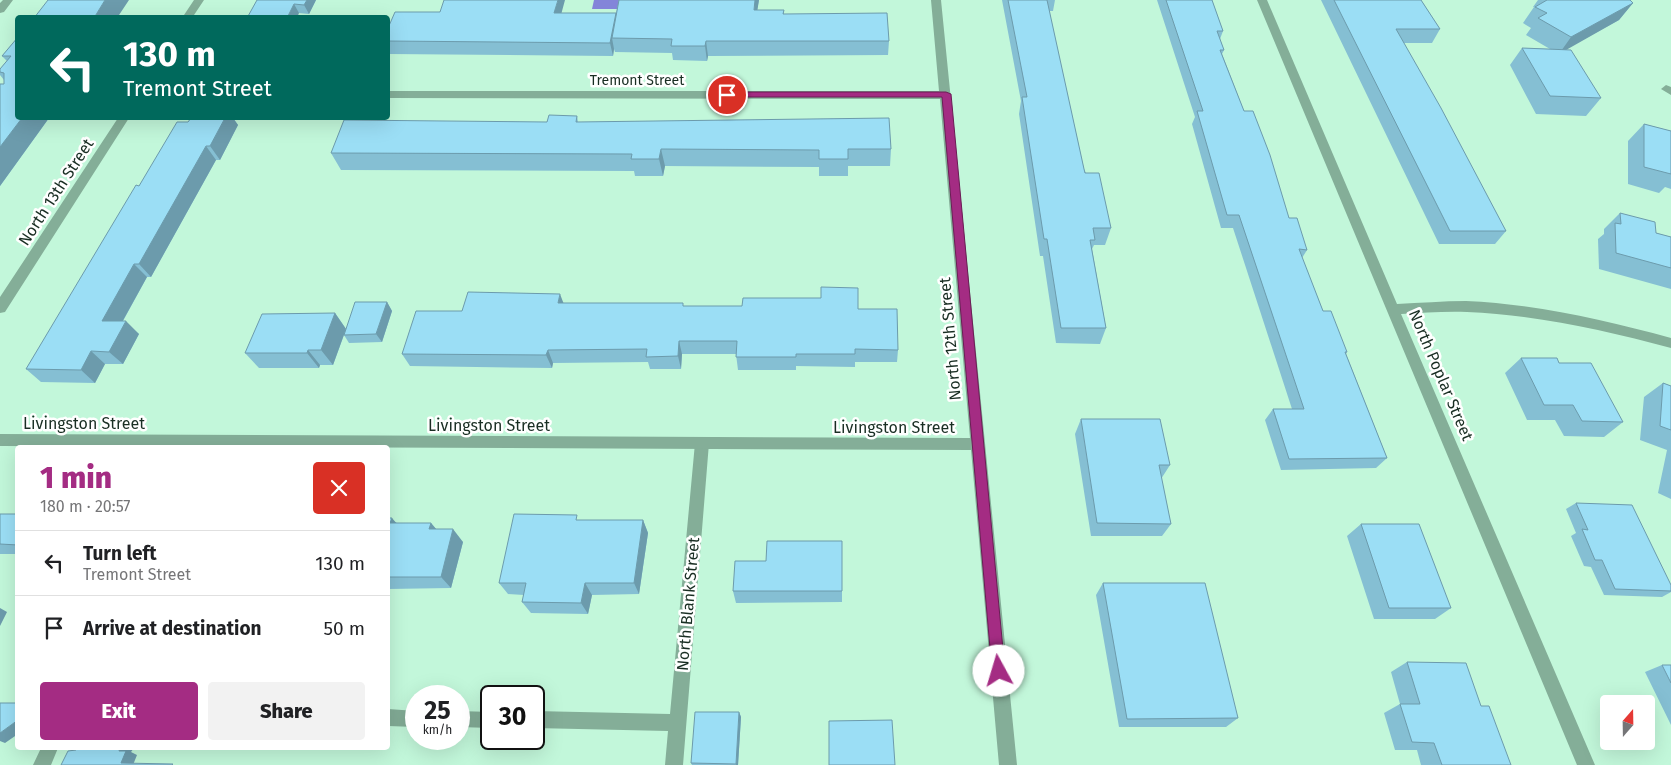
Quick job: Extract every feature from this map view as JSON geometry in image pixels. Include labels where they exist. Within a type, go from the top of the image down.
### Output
[{"type":"street","points":[[0,10],[8,0]]},
{"type":"street","points":[[189,15],[199,0]]},
{"type":"street","name":"North 12th Street","points":[[936,0],[1008,765]]},
{"type":"street","name":"North Poplar Street","points":[[1262,0],[1586,765]]},
{"type":"street","name":"Tremont Street","points":[[390,95],[946,94]]},
{"type":"street","name":"North 13th Street","points":[[0,308],[122,120]]},
{"type":"street","points":[[1394,309],[1473,307],[1539,313],[1608,326],[1671,343]]},
{"type":"street","name":"Livingston Street","points":[[0,440],[186,444],[977,444]]},
{"type":"street","name":"North Blank Street","points":[[674,765],[702,443]]},
{"type":"street","points":[[390,718],[405,719]]},
{"type":"street","points":[[545,720],[677,723]]},
{"type":"street","points":[[42,765],[49,750]]},
{"type":"water","points":[[594,0],[631,0],[629,9],[592,9]]},
{"type":"building","points":[[48,0],[105,0],[96,15],[36,15]]},
{"type":"building","points":[[257,0],[307,0],[304,5],[294,4],[288,15],[249,15]]},
{"type":"building","points":[[444,0],[558,0],[554,13],[616,13],[610,43],[390,41],[390,23],[395,12],[440,12]]},
{"type":"building","points":[[619,0],[755,0],[754,10],[784,10],[783,14],[887,13],[889,41],[706,41],[705,46],[671,46],[672,39],[612,38]]},
{"type":"building","points":[[1008,0],[1047,0],[1085,173],[1099,173],[1111,228],[1093,228],[1095,240],[1090,240],[1106,328],[1061,328],[1047,239],[1044,239],[1022,97],[1027,97]]},
{"type":"building","points":[[1166,0],[1212,0],[1223,31],[1217,31],[1224,50],[1220,50],[1244,111],[1253,111],[1270,155],[1289,218],[1297,218],[1307,250],[1299,249],[1323,311],[1331,311],[1347,352],[1345,352],[1387,458],[1289,459],[1273,409],[1304,409],[1239,215],[1227,215],[1197,111],[1203,111]]},
{"type":"building","points":[[1334,0],[1421,0],[1440,29],[1396,29],[1441,108],[1506,231],[1450,231]]},
{"type":"building","points":[[1547,0],[1630,0],[1633,3],[1571,37],[1538,18],[1547,13],[1535,7]]},
{"type":"building","points":[[15,41],[15,120],[20,120],[0,147],[0,84],[4,84],[4,73],[0,72],[0,69],[11,56],[2,56]]},
{"type":"building","points":[[1522,48],[1571,50],[1601,98],[1550,96]]},
{"type":"building","points":[[549,115],[577,116],[576,122],[889,118],[891,149],[848,149],[848,159],[819,159],[819,150],[661,149],[659,159],[631,159],[632,154],[331,153],[344,120],[547,122]]},
{"type":"building","points":[[190,120],[224,120],[210,146],[206,146],[139,264],[134,264],[102,321],[126,321],[109,352],[91,351],[81,370],[26,369],[136,185],[139,186],[177,122],[188,122]]},
{"type":"building","points":[[1644,124],[1671,131],[1671,174],[1644,167]]},
{"type":"building","points":[[1620,213],[1655,222],[1656,233],[1671,237],[1671,268],[1616,253],[1615,223],[1621,224]]},
{"type":"building","points":[[821,287],[858,288],[858,309],[897,309],[898,350],[855,349],[855,354],[796,354],[796,357],[736,357],[737,341],[679,341],[678,356],[646,357],[647,349],[548,350],[546,355],[402,354],[416,311],[462,311],[468,292],[560,294],[558,303],[683,303],[683,306],[742,306],[743,298],[821,298]]},
{"type":"building","points":[[355,302],[387,302],[376,334],[344,335]]},
{"type":"building","points":[[335,313],[321,350],[308,350],[307,353],[245,353],[262,314]]},
{"type":"building","points":[[1521,358],[1557,358],[1559,363],[1591,363],[1623,422],[1582,421],[1573,405],[1544,405]]},
{"type":"building","points":[[1663,383],[1671,386],[1671,430],[1660,426]]},
{"type":"building","points":[[1081,419],[1160,419],[1170,465],[1159,465],[1171,524],[1097,523]]},
{"type":"building","points":[[1576,503],[1632,505],[1671,585],[1671,591],[1615,589],[1602,560],[1595,560],[1582,529],[1588,530]]},
{"type":"building","points":[[0,514],[15,514],[15,545],[0,544]]},
{"type":"building","points":[[514,514],[577,515],[576,520],[643,520],[634,583],[585,583],[581,603],[522,602],[526,583],[499,583]]},
{"type":"building","points":[[390,523],[431,523],[429,529],[453,529],[441,577],[390,577]]},
{"type":"building","points":[[1361,524],[1419,524],[1451,608],[1389,608]]},
{"type":"building","points":[[767,541],[842,541],[842,591],[733,591],[735,561],[766,561]]},
{"type":"building","points":[[1103,583],[1205,583],[1238,718],[1127,719]]},
{"type":"building","points":[[1407,662],[1466,663],[1481,706],[1489,706],[1511,765],[1442,765],[1434,743],[1412,742],[1400,704],[1420,704]]},
{"type":"building","points":[[1662,665],[1671,665],[1671,683]]},
{"type":"building","points":[[0,703],[15,703],[15,722],[0,733]]},
{"type":"building","points":[[695,712],[739,712],[736,764],[691,763]]},
{"type":"building","points":[[892,720],[895,765],[829,765],[829,721]]},
{"type":"building","points":[[119,750],[126,751],[121,763],[173,764],[61,765],[68,751]]},
{"type":"route","points":[[727,95],[946,94],[999,671]]}]
